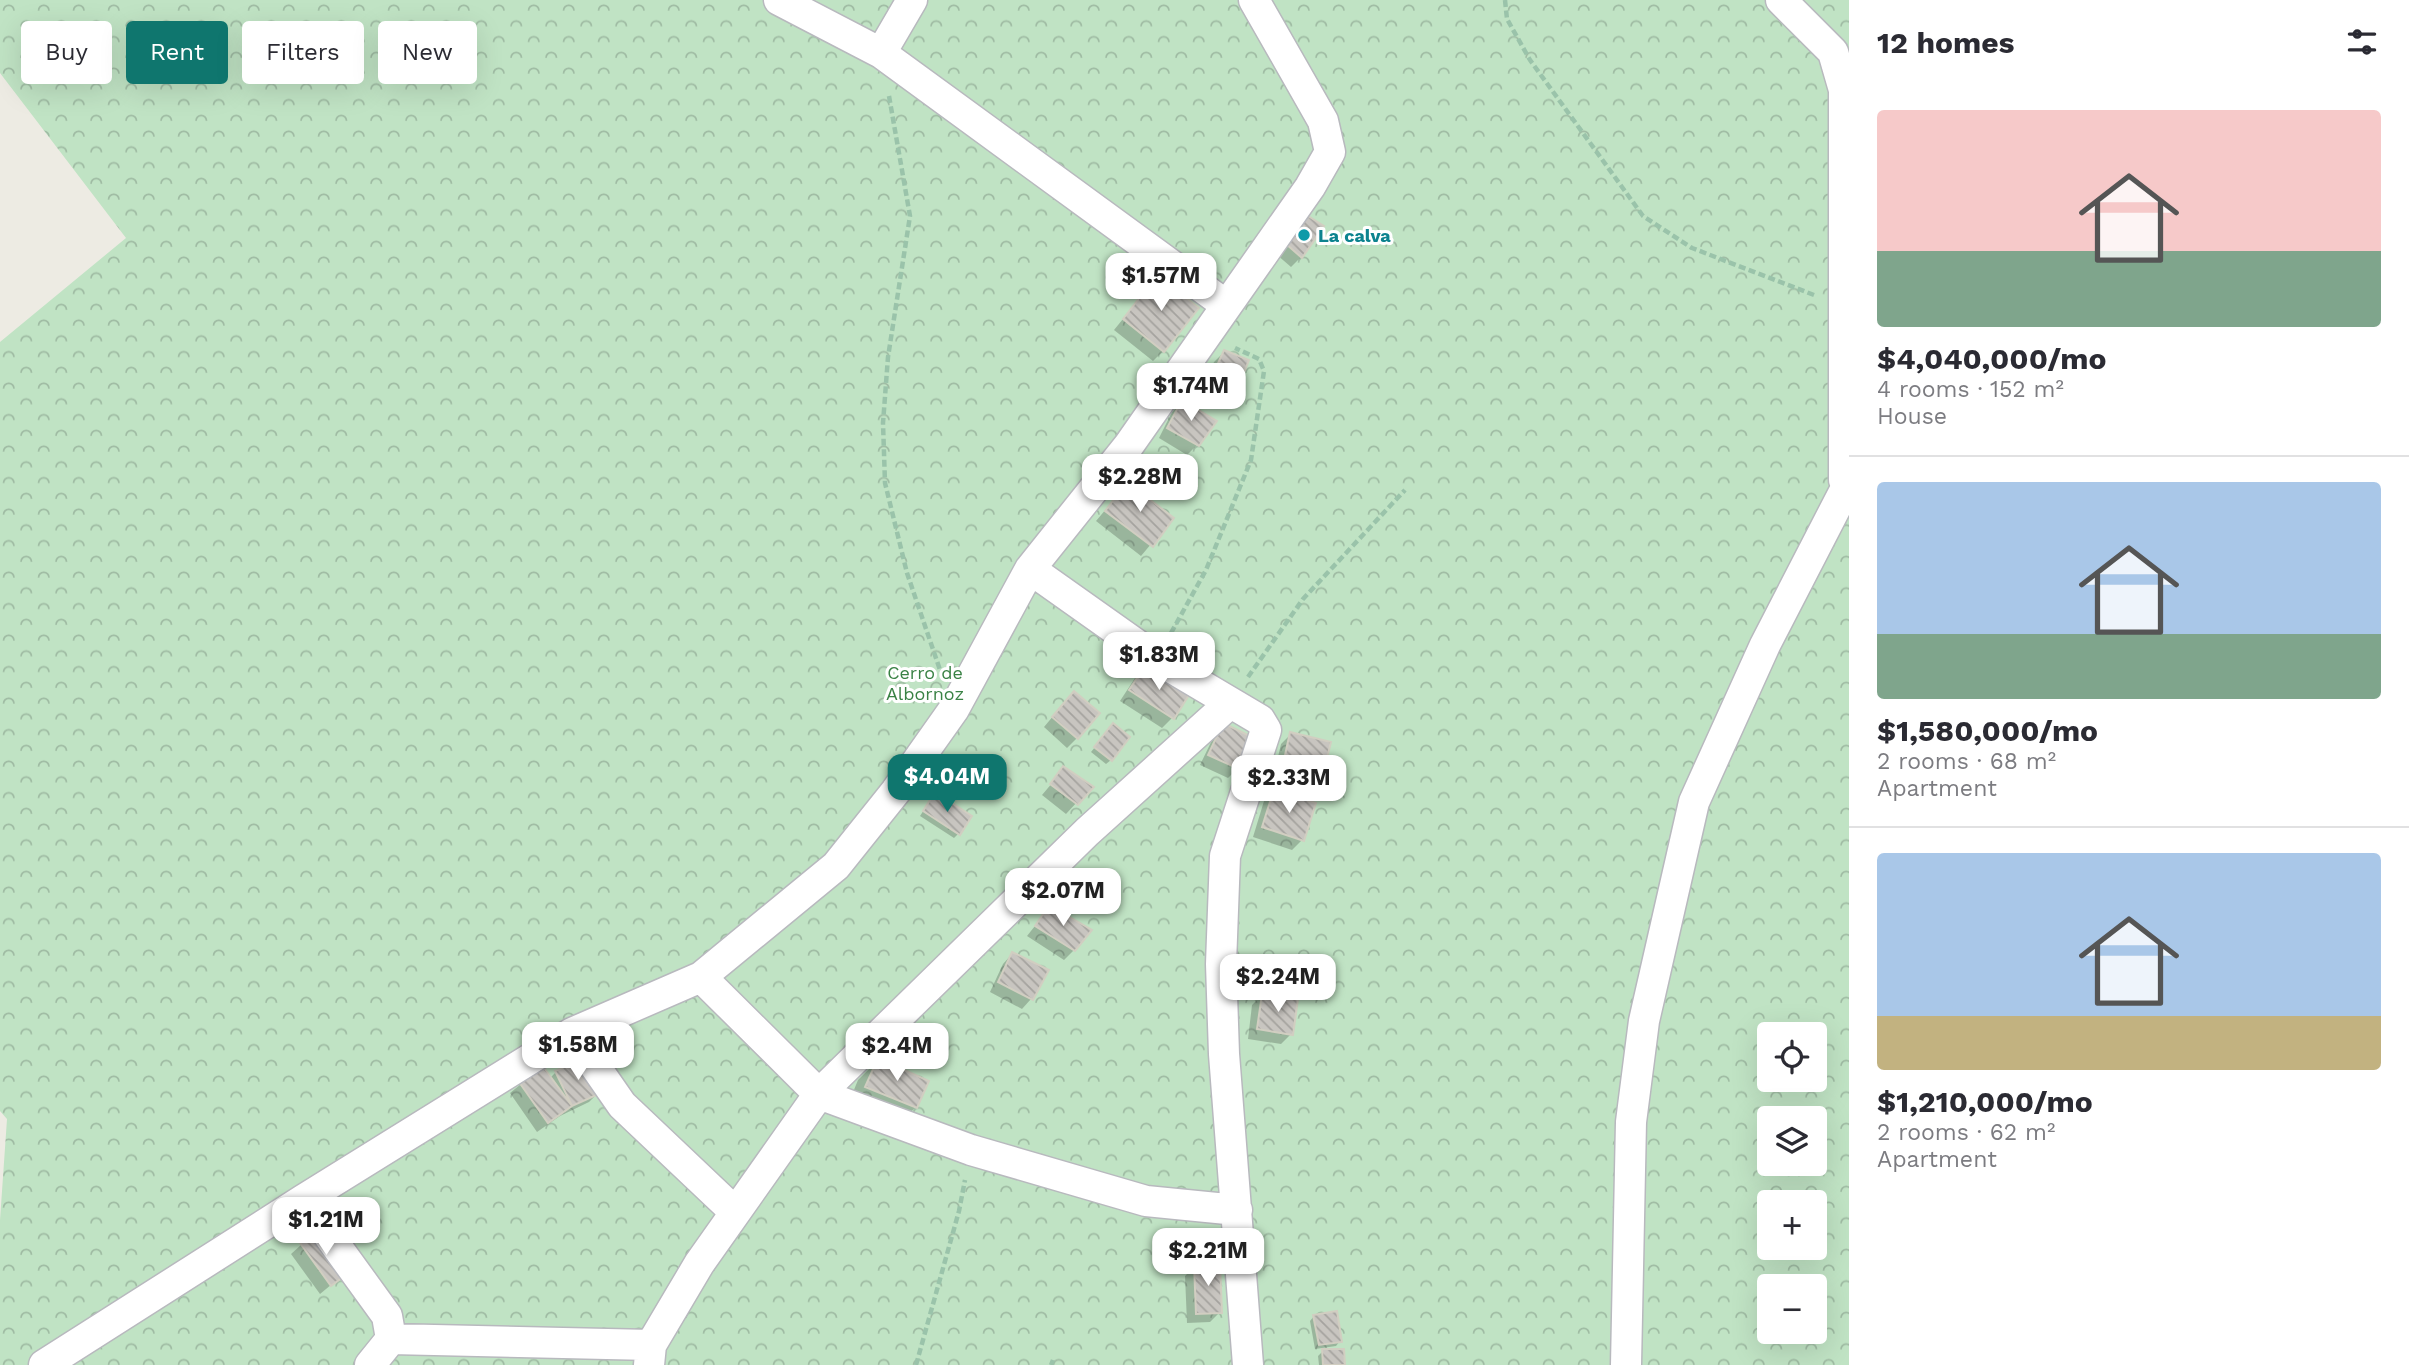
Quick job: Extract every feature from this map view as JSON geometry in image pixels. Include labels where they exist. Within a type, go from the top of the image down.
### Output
[{"type":"street","points":[[881,54],[912,0]]},
{"type":"street","points":[[44,1365],[572,1033],[701,978],[836,866],[896,791],[954,709],[1030,569],[1129,446],[1310,187],[1330,152],[1323,121],[1254,0]]},
{"type":"street","points":[[1626,1365],[1631,1122],[1644,1021],[1694,802],[1765,645],[1848,485],[1844,480],[1844,90],[1833,52],[1781,0]]},
{"type":"street","points":[[786,2],[881,54],[1226,304]]},
{"type":"street","points":[[1030,569],[1157,659],[1260,720],[1266,730],[1225,856],[1221,964],[1224,1054],[1248,1365]]},
{"type":"street","points":[[391,1339],[650,1355],[699,1264],[819,1094],[1087,832],[1230,703]]},
{"type":"street","points":[[701,978],[819,1094],[971,1150],[1146,1201],[1237,1210]]},
{"type":"street","points":[[572,1033],[622,1105],[735,1212]]},
{"type":"street","points":[[303,1200],[387,1316],[391,1339],[370,1365]]},
{"type":"path","points":[[1505,0],[1507,19],[1530,60],[1643,216],[1692,248],[1844,307]]},
{"type":"path","points":[[881,54],[910,216],[888,357],[883,423],[885,483],[907,573],[954,709]]},
{"type":"path","points":[[1157,659],[1206,570],[1251,460],[1264,370],[1259,359],[1205,334]]},
{"type":"path","points":[[1230,703],[1303,599],[1405,490]]},
{"type":"path","points":[[916,1365],[960,1211],[971,1150]]},
{"type":"green space","name":"Cerro de Albornoz","points":[[0,0],[1849,0],[1849,1365],[0,1365],[0,1220],[7,1119],[0,1111],[0,342],[126,238],[0,73]]},
{"type":"building","name":"La calva","points":[[1305,214],[1324,226],[1302,258],[1285,243]]},
{"type":"building","points":[[1157,275],[1199,308],[1164,352],[1123,319]]},
{"type":"building","points":[[1224,350],[1249,360],[1241,380],[1215,370]]},
{"type":"building","points":[[1182,400],[1217,421],[1199,446],[1167,428]]},
{"type":"building","points":[[1127,482],[1174,518],[1153,547],[1105,511]]},
{"type":"building","points":[[1145,666],[1189,695],[1174,719],[1129,690]]},
{"type":"building","points":[[1074,691],[1100,713],[1078,739],[1052,717]]},
{"type":"building","points":[[1113,723],[1130,737],[1112,761],[1094,747]]},
{"type":"building","points":[[1223,723],[1254,738],[1239,769],[1208,755]]},
{"type":"building","points":[[1290,732],[1331,742],[1324,770],[1284,760]]},
{"type":"building","points":[[1063,766],[1094,787],[1078,805],[1050,784]]},
{"type":"building","points":[[1274,789],[1316,803],[1304,841],[1262,827]]},
{"type":"building","points":[[935,792],[972,816],[960,835],[923,811]]},
{"type":"building","points":[[1049,905],[1092,930],[1075,951],[1035,926]]},
{"type":"building","points":[[1012,952],[1049,970],[1033,1000],[998,982]]},
{"type":"building","points":[[1262,994],[1298,999],[1293,1035],[1257,1029]]},
{"type":"building","points":[[584,1058],[601,1093],[572,1106],[555,1071]]},
{"type":"building","points":[[878,1058],[929,1081],[917,1108],[865,1087]]},
{"type":"building","points":[[542,1065],[572,1106],[548,1123],[519,1082]]},
{"type":"building","points":[[321,1228],[352,1270],[331,1286],[300,1243]]},
{"type":"building","points":[[1220,1263],[1222,1313],[1196,1314],[1194,1264]]},
{"type":"building","points":[[1337,1311],[1342,1342],[1319,1345],[1313,1315]]},
{"type":"building","points":[[1322,1349],[1344,1349],[1345,1365],[1323,1365]]},
{"type":"place","name":"La calva","points":[[1304,235]]}]
